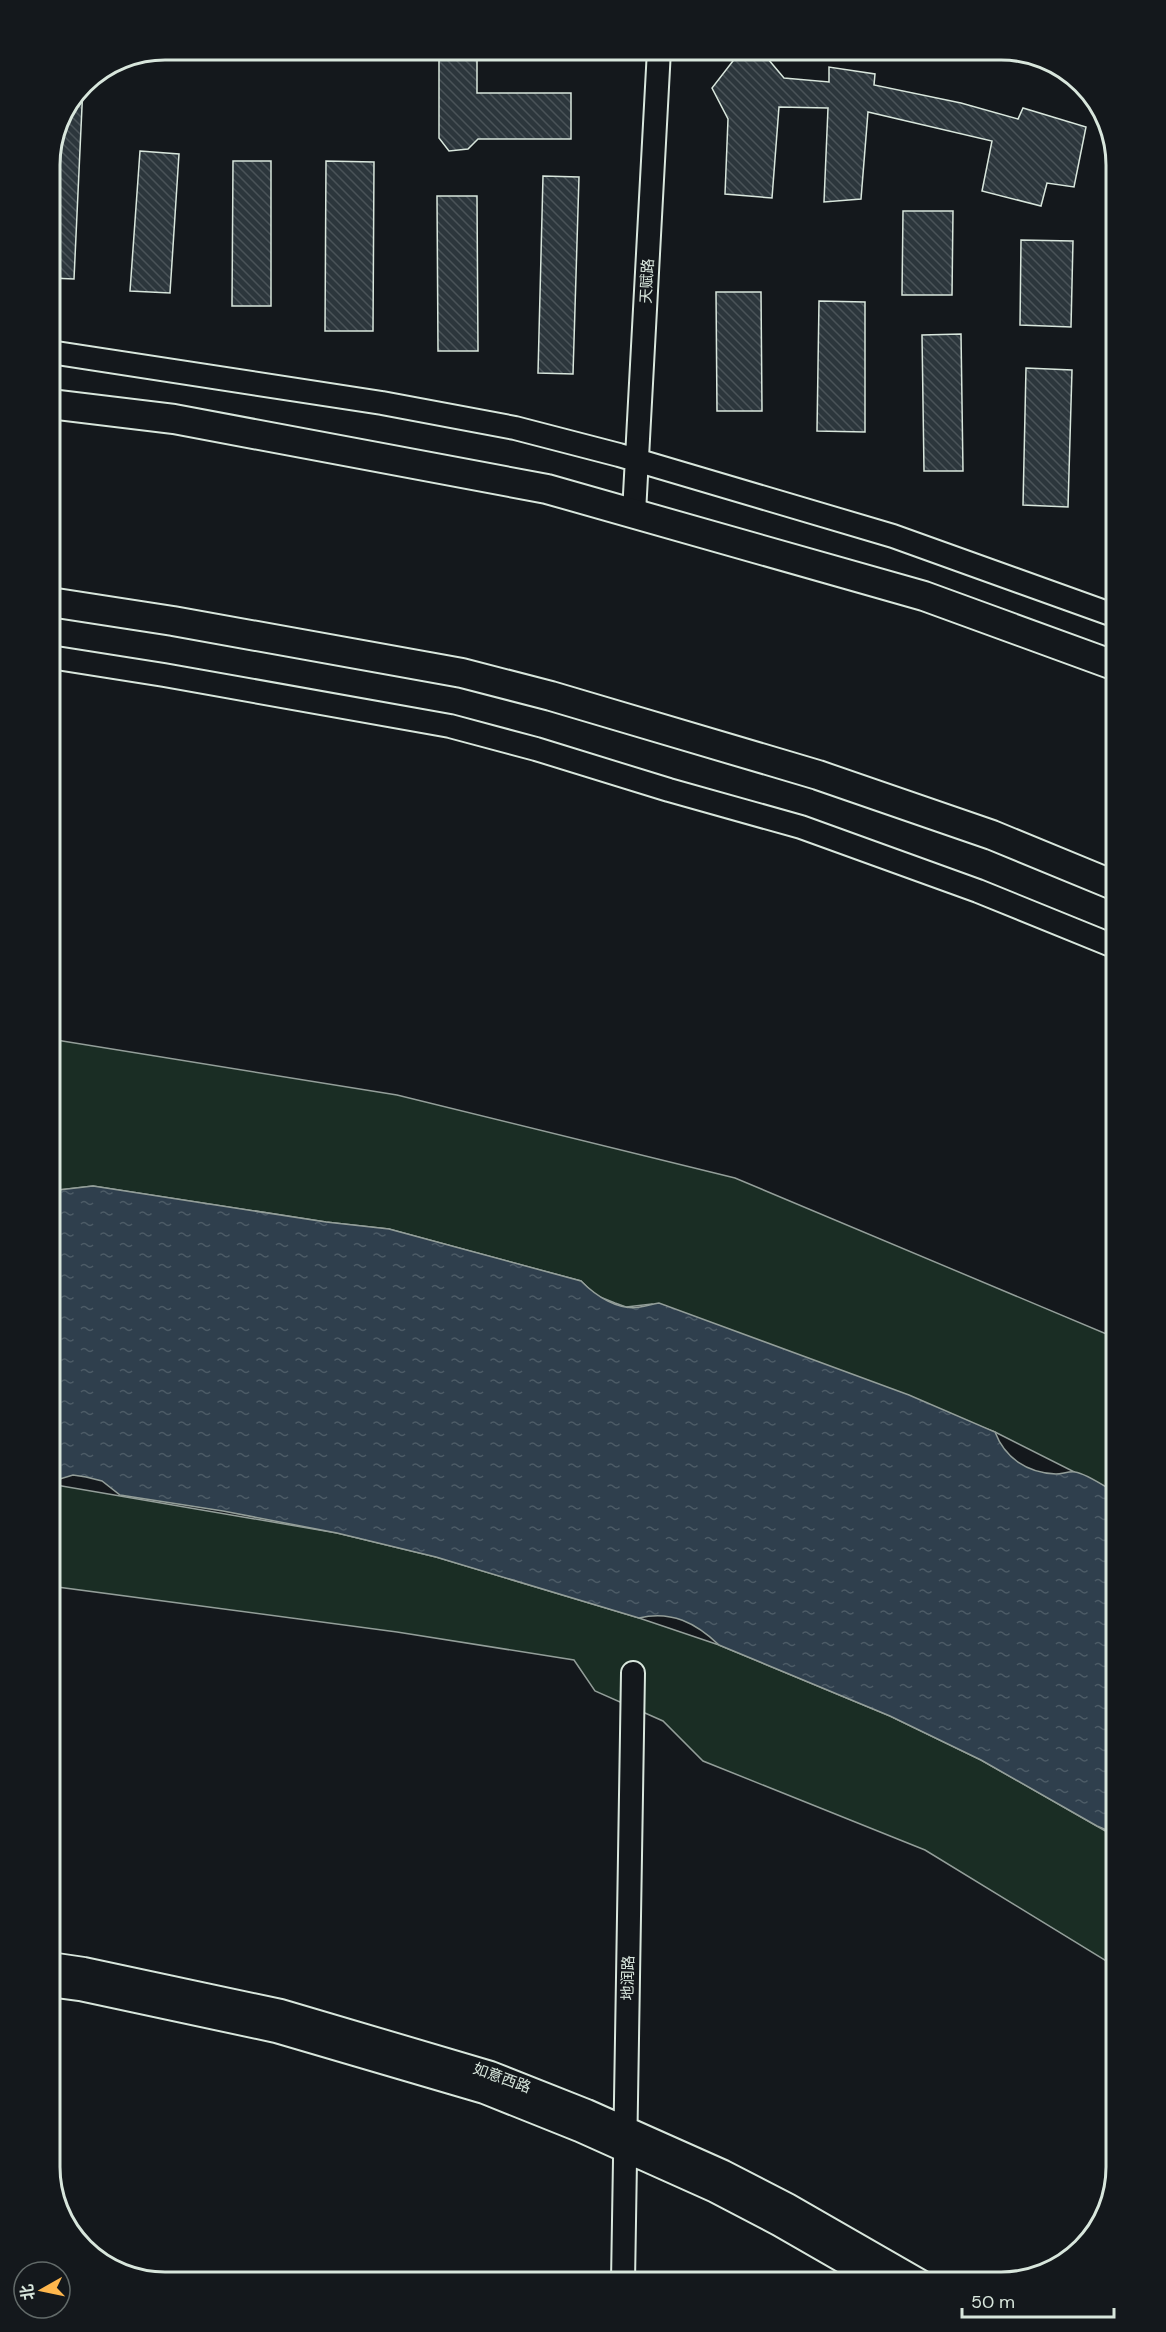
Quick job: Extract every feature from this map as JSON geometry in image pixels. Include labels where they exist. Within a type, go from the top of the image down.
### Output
[{"type":"main road","points":[[60,405],[174,419],[536,486],[924,596],[1106,662]]},
{"type":"main road","points":[[60,604],[428,666],[551,696],[818,775],[992,835],[1106,882]]},
{"type":"street","name":"天赋路","points":[[634,513],[658,60]]},
{"type":"street","points":[[60,353],[359,399],[504,426],[637,461],[893,536],[1106,612]]},
{"type":"street","points":[[60,659],[450,726],[536,749],[801,827],[978,891],[1106,943]]},
{"type":"street","name":"地润路","points":[[623,2272],[633,1674]]},
{"type":"street","name":"如意西路","points":[[60,1966],[281,2011],[491,2073],[625,2139],[862,2272]]},
{"type":"street","name":"如意西路","points":[[60,1986],[276,2031],[484,2092],[724,2172],[788,2205],[903,2272]]},
{"type":"green space","points":[[60,1041],[397,1095],[735,1178],[1106,1334],[1106,1488],[995,1432],[652,1304],[626,1307],[615,1303],[595,1295],[581,1281],[389,1229],[326,1222],[93,1186],[60,1190]]},
{"type":"green space","points":[[60,1486],[337,1533],[436,1557],[639,1618],[719,1645],[890,1716],[981,1760],[1106,1831],[1106,1961],[925,1850],[703,1761],[663,1721],[595,1691],[574,1660],[397,1632],[60,1587]]},
{"type":"water","points":[[93,1186],[326,1222],[389,1229],[581,1281],[600,1297],[624,1307],[632,1308],[659,1303],[909,1395],[995,1432],[1011,1456],[1036,1471],[1056,1474],[1079,1473],[1106,1487],[1106,1830],[981,1760],[890,1716],[719,1645],[701,1630],[682,1620],[662,1616],[639,1618],[436,1557],[337,1533],[223,1511],[120,1495],[102,1481],[86,1477],[73,1475],[60,1479],[60,1190]]},
{"type":"building","points":[[439,60],[477,60],[477,93],[571,93],[571,139],[478,139],[468,149],[449,151],[439,138]]},
{"type":"building","points":[[734,60],[769,60],[784,78],[829,82],[829,67],[875,74],[874,85],[961,103],[1018,119],[1023,108],[1086,127],[1074,187],[1047,183],[1041,206],[982,191],[992,141],[868,112],[861,199],[824,202],[828,108],[779,107],[772,198],[725,194],[728,119],[712,88]]},
{"type":"building","points":[[82,101],[74,279],[60,278],[60,158],[71,118]]},
{"type":"building","points":[[140,151],[179,154],[170,293],[130,291]]},
{"type":"building","points":[[233,161],[271,161],[271,306],[232,306]]},
{"type":"building","points":[[326,161],[374,162],[373,331],[325,331]]},
{"type":"building","points":[[543,176],[579,177],[573,374],[538,373]]},
{"type":"building","points":[[437,196],[477,196],[478,351],[438,351]]},
{"type":"building","points":[[903,211],[953,211],[952,295],[902,295]]},
{"type":"building","points":[[1021,240],[1073,241],[1071,327],[1020,325]]},
{"type":"building","points":[[716,292],[761,292],[762,411],[717,411]]},
{"type":"building","points":[[819,301],[865,302],[865,432],[817,431]]},
{"type":"building","points":[[961,334],[963,471],[924,471],[922,335]]},
{"type":"building","points":[[1026,368],[1072,370],[1068,507],[1023,505]]}]
